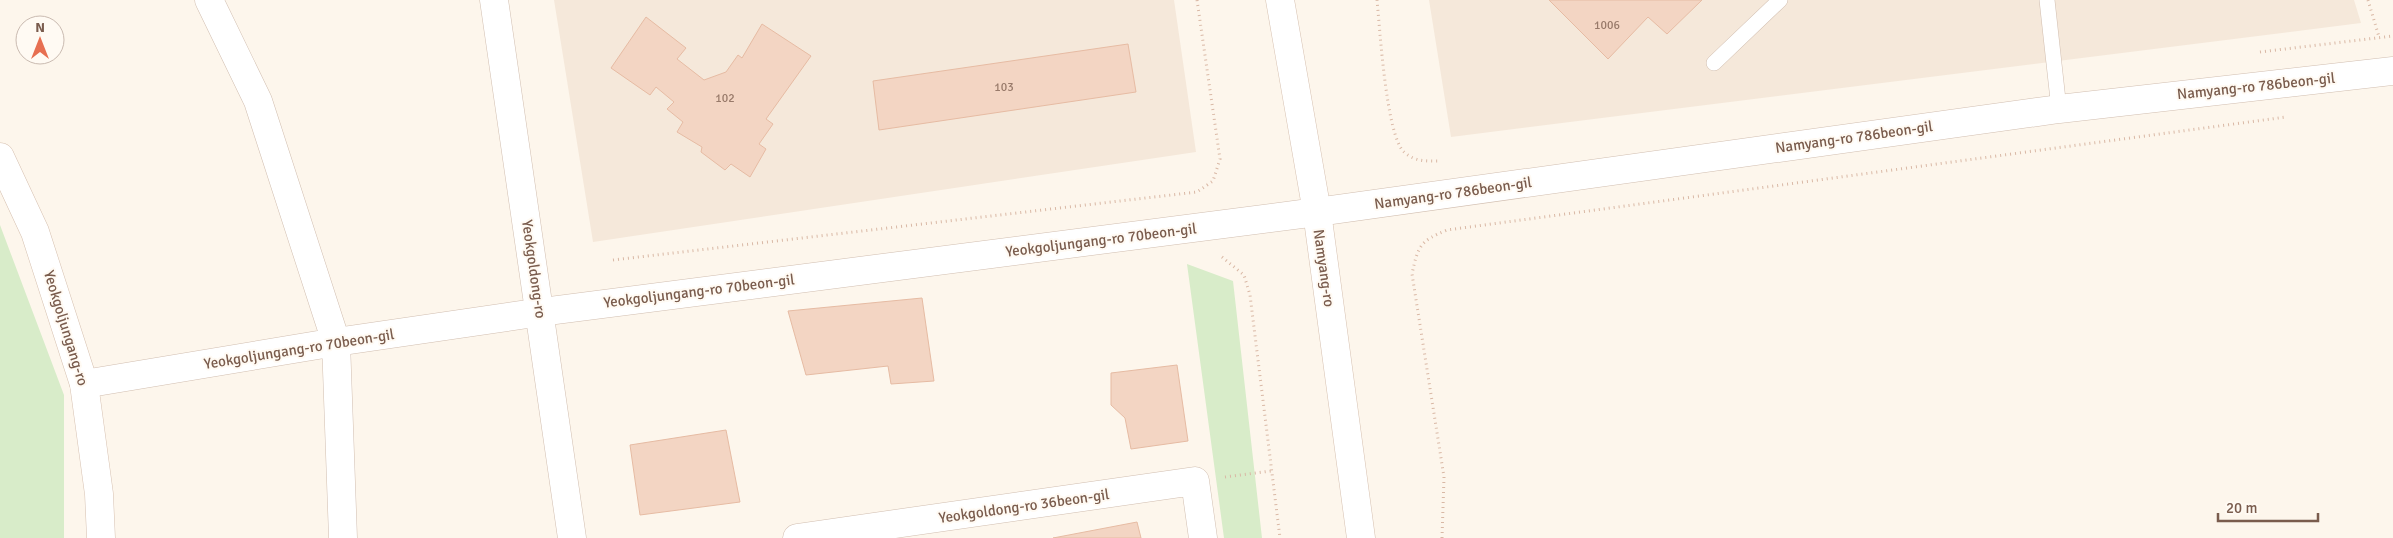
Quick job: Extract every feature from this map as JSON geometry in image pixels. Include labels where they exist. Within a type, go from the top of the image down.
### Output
[{"type":"street","points":[[209,0],[258,101],[336,342],[343,538]]},
{"type":"street","name":"Yeokgoldong-ro","points":[[494,0],[541,312],[572,538]]},
{"type":"street","name":"Namyang-ro","points":[[1280,0],[1316,212],[1361,538]]},
{"type":"street","name":"Namyang-ro 786beon-gil","points":[[1316,212],[2059,108],[2393,71]]},
{"type":"street","name":"Yeokgoljungang-ro","points":[[0,157],[36,232],[84,384],[100,494],[101,538]]},
{"type":"street","name":"Yeokgoljungang-ro 70beon-gil","points":[[84,384],[336,342],[541,312],[1316,212]]},
{"type":"street","points":[[1195,481],[1203,538]]},
{"type":"street","name":"Yeokgoldong-ro 36beon-gil","points":[[797,538],[893,532],[1195,481]]},
{"type":"lane","points":[[1714,63],[1780,0]]},
{"type":"lane","points":[[2047,0],[2059,108]]},
{"type":"path","points":[[613,260],[1196,192],[1213,181],[1220,159],[1197,0]]},
{"type":"path","points":[[1377,0],[1392,125],[1403,151],[1417,160],[1443,161]]},
{"type":"path","points":[[2368,0],[2379,37]]},
{"type":"path","points":[[1442,538],[1444,477],[1412,274],[1416,256],[1425,238],[1447,230],[2294,116]]},
{"type":"path","points":[[1222,257],[1244,275],[1250,295],[1280,538]]},
{"type":"path","points":[[1195,481],[1271,471]]},
{"type":"shaded area","points":[[554,0],[1174,0],[1196,152],[593,242]]},
{"type":"shaded area","points":[[1429,0],[2354,0],[2361,23],[1451,137]]},
{"type":"green space","points":[[0,225],[64,395],[64,538],[0,538]]},
{"type":"green space","points":[[1187,264],[1233,281],[1262,538],[1224,538]]},
{"type":"building","points":[[1549,0],[1702,0],[1667,34],[1648,17],[1608,59]]},
{"type":"building","points":[[646,17],[686,48],[677,59],[704,80],[726,72],[738,55],[742,58],[762,24],[811,56],[766,119],[773,124],[759,144],[766,149],[750,177],[731,164],[725,170],[701,152],[702,147],[677,132],[683,122],[667,109],[674,102],[656,87],[650,95],[611,68]]},
{"type":"building","points":[[1128,44],[1136,92],[879,130],[873,81]]},
{"type":"building","points":[[922,298],[934,381],[891,384],[888,366],[806,375],[788,311]]},
{"type":"building","points":[[1177,365],[1188,441],[1131,449],[1125,418],[1111,405],[1111,373]]},
{"type":"building","points":[[726,430],[740,502],[640,515],[630,445]]},
{"type":"building","points":[[1137,522],[1141,538],[1053,538]]}]
